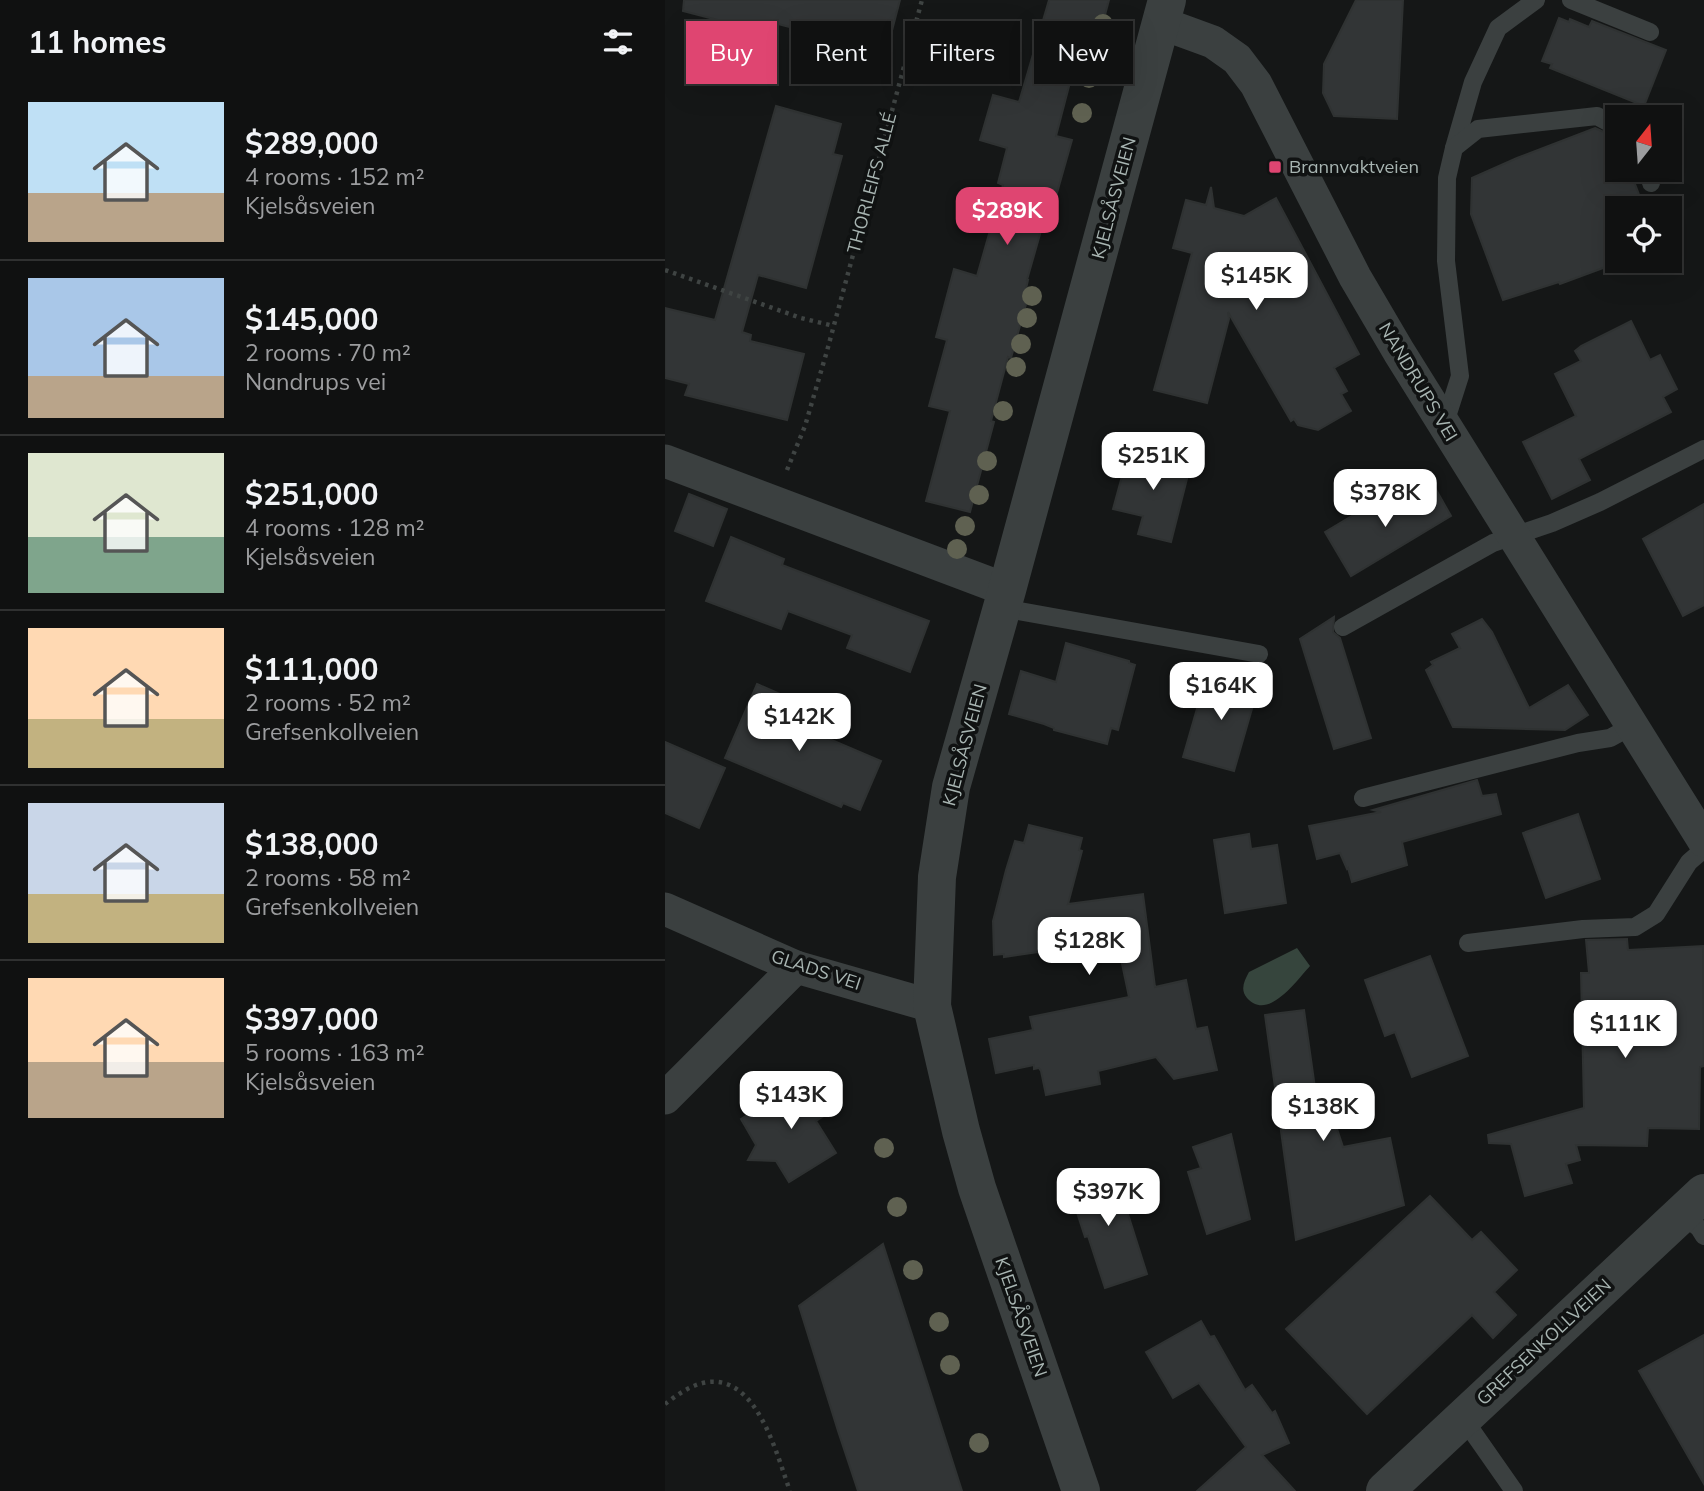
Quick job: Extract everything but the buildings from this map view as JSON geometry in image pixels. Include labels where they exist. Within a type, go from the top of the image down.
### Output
[{"type":"street","name":"NANDRUPS VEI","points":[[1164,11],[1237,59],[1256,84],[1355,277],[1444,426],[1704,841]]},
{"type":"street","name":"KJELSÅSVEIEN","points":[[1081,1491],[977,1188],[932,1006],[937,877],[951,787],[1005,599],[1164,11]]},
{"type":"street","points":[[665,461],[1005,599]]},
{"type":"street","name":"GLADS VEI","points":[[665,909],[796,967],[932,1006]]},
{"type":"street","points":[[665,1098],[796,967]]},
{"type":"street","name":"GREFSENKOLLVEIEN","points":[[1385,1491],[1463,1418],[1696,1214]]},
{"type":"lane","points":[[1444,426],[1460,376],[1446,261],[1447,178],[1473,82],[1498,28],[1536,0]]},
{"type":"lane","points":[[1571,0],[1650,32]]},
{"type":"lane","points":[[1454,148],[1478,129],[1597,116],[1605,120]]},
{"type":"lane","points":[[1343,627],[1481,549],[1600,502],[1704,449]]},
{"type":"lane","points":[[1005,599],[1259,654]]},
{"type":"lane","points":[[1363,798],[1610,738],[1632,726]]},
{"type":"lane","points":[[1468,943],[1583,929],[1635,927],[1657,914],[1689,862],[1704,849]]},
{"type":"lane","points":[[1463,1418],[1514,1491]]},
{"type":"path","name":"THORLEIFS ALLÉ","points":[[769,501],[789,466],[805,426],[922,0]]},
{"type":"path","points":[[665,270],[801,318],[834,326]]},
{"type":"path","points":[[665,1404],[679,1394],[707,1382],[722,1382],[738,1389],[751,1401],[763,1420],[790,1491]]},
{"type":"shaded area","points":[[1297,948],[1310,966],[1290,989],[1273,1002],[1264,1005],[1255,1004],[1247,998],[1243,989],[1249,972]]},
{"type":"place","name":"Brannvaktveien","points":[[1275,167]]}]
